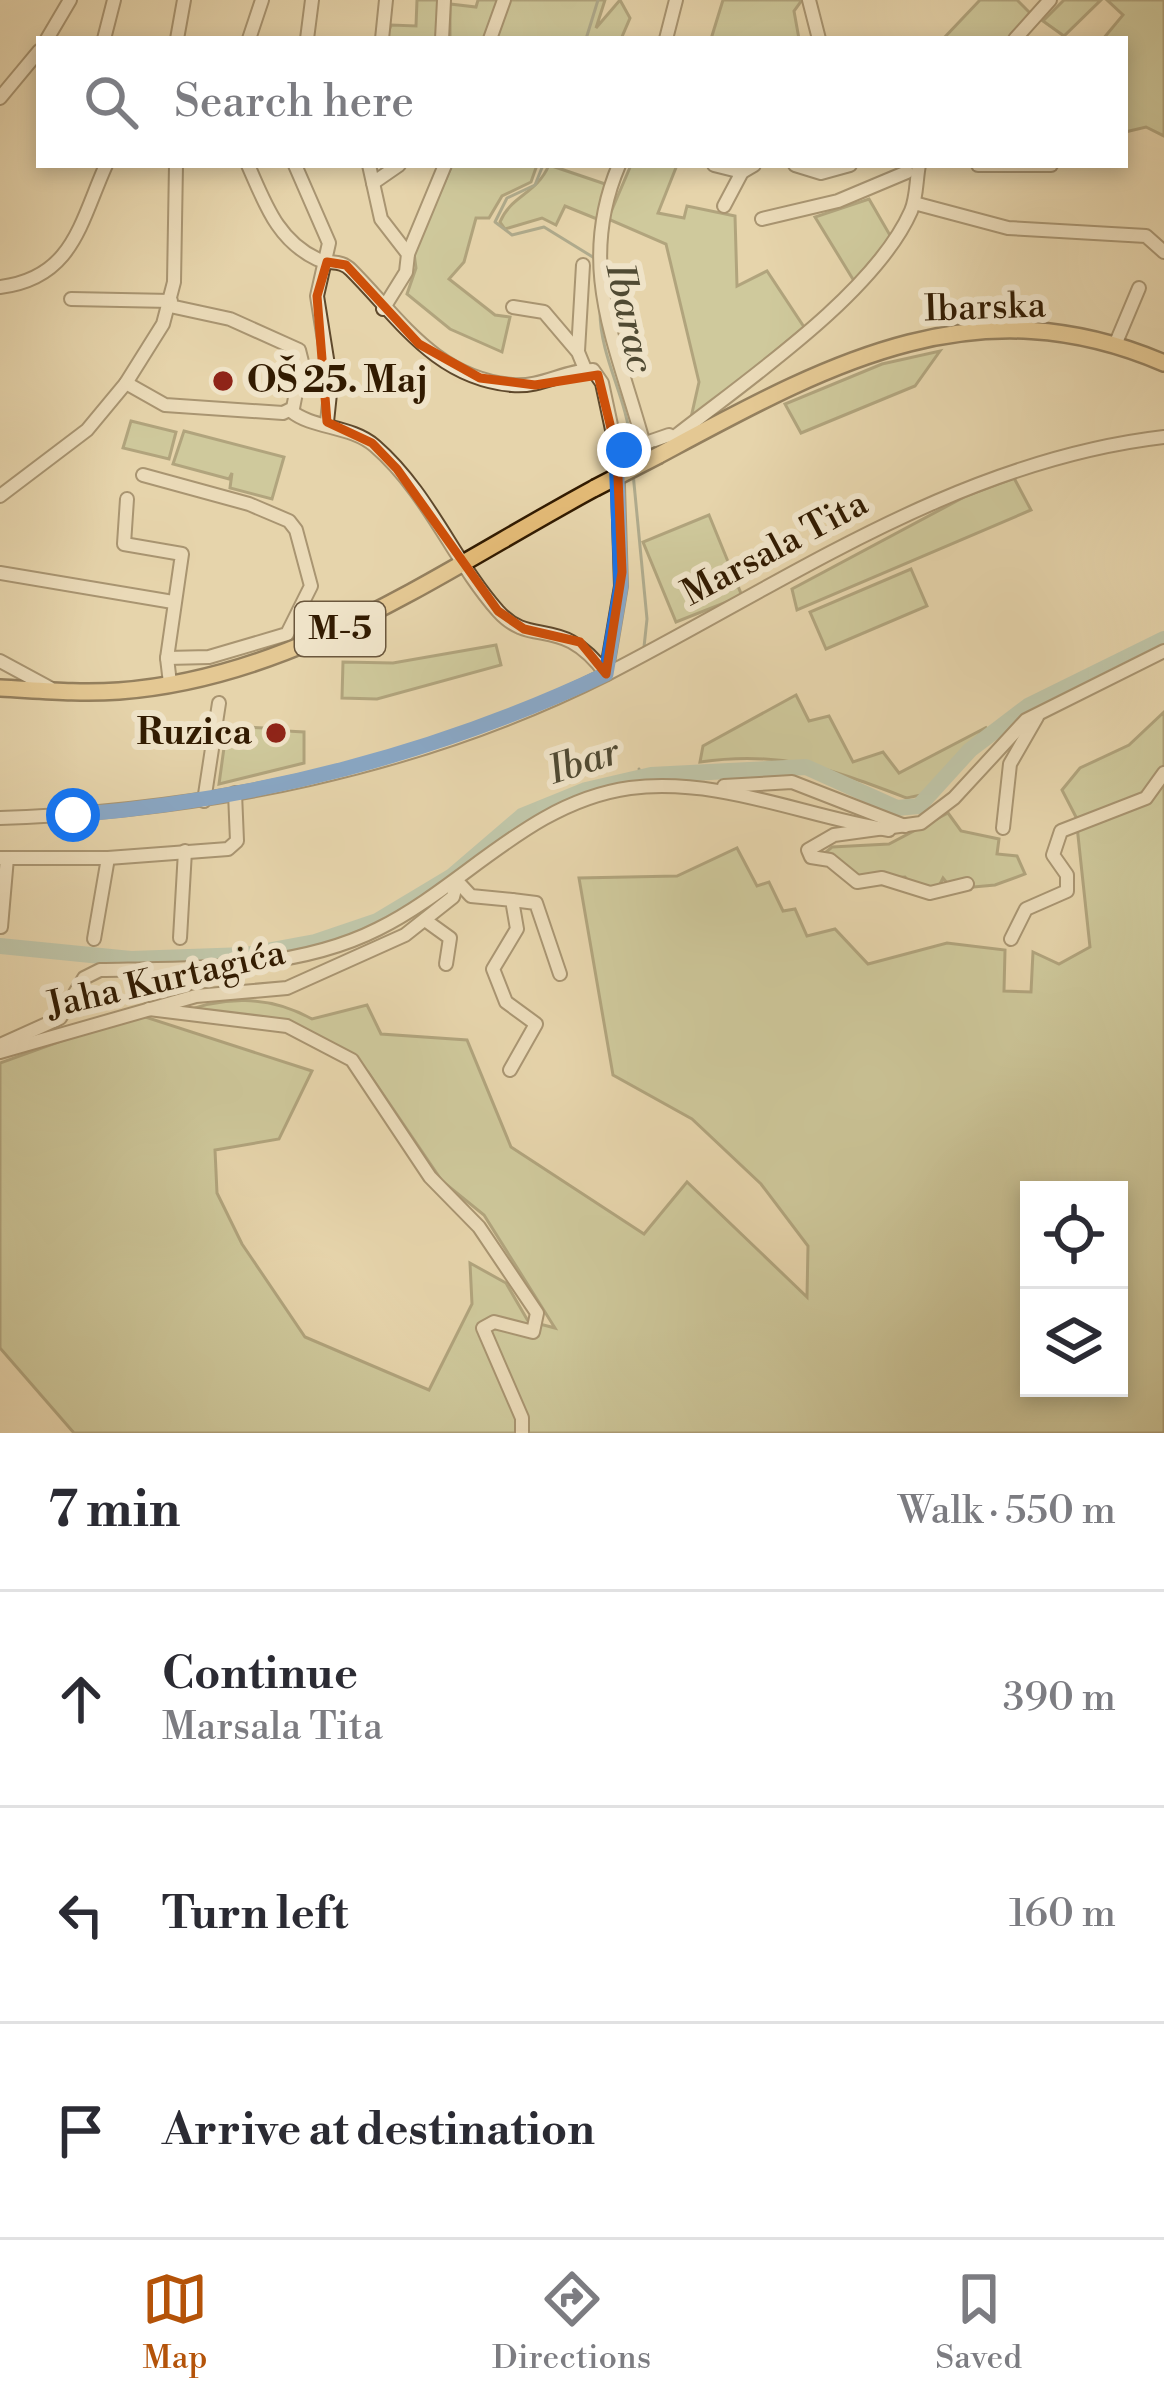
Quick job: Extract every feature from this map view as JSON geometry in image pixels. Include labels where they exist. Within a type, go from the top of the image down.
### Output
[{"type":"main road","name":"Ibarska","points":[[679,439],[870,350],[943,333],[1013,329],[1115,344],[1164,363]]},
{"type":"main road","name":"M-5","points":[[0,688],[118,691],[170,683],[278,655],[384,608],[659,455],[679,439]]},
{"type":"street","points":[[48,36],[70,0]]},
{"type":"street","points":[[105,36],[114,0]]},
{"type":"street","points":[[178,36],[184,0]]},
{"type":"street","points":[[250,36],[262,0]]},
{"type":"street","points":[[307,36],[312,0]]},
{"type":"street","points":[[382,36],[386,0]]},
{"type":"street","points":[[442,36],[444,0]]},
{"type":"street","points":[[491,36],[504,0]]},
{"type":"street","points":[[667,36],[676,0]]},
{"type":"street","points":[[1025,0],[1038,12]]},
{"type":"street","points":[[1018,36],[1050,0]]},
{"type":"street","points":[[812,2],[818,36]]},
{"type":"street","points":[[0,98],[36,55]]},
{"type":"street","points":[[0,287],[36,281],[58,261],[81,227],[105,168]]},
{"type":"street","points":[[0,496],[69,446],[126,383],[171,304],[176,168]]},
{"type":"street","points":[[249,168],[274,221],[298,246],[327,262],[346,265],[418,344],[480,378],[536,385],[593,370],[630,447]]},
{"type":"street","points":[[296,168],[329,243],[317,296],[331,385],[328,422]]},
{"type":"street","points":[[370,168],[381,219],[408,254]]},
{"type":"street","points":[[373,183],[394,168]]},
{"type":"street","points":[[383,309],[406,272],[408,254],[445,168]]},
{"type":"street","points":[[606,674],[621,586],[630,447],[607,332],[597,242],[618,168]]},
{"type":"street","points":[[805,168],[821,173],[839,168]]},
{"type":"street","points":[[724,206],[748,169]]},
{"type":"street","points":[[630,447],[679,439],[779,358],[853,288],[914,203],[909,169],[838,201],[762,219]]},
{"type":"street","points":[[914,203],[1008,228],[1146,236],[1164,252]]},
{"type":"street","points":[[578,352],[583,265]]},
{"type":"street","points":[[1115,344],[1139,288]]},
{"type":"street","points":[[70,299],[171,304],[230,319],[299,350],[302,362],[291,411]]},
{"type":"street","points":[[513,307],[544,312],[578,352],[585,369]]},
{"type":"street","points":[[126,383],[165,405],[291,411],[372,443],[430,508],[498,611],[514,624],[580,642],[606,674]]},
{"type":"street","name":"Marsala Tita","points":[[0,818],[205,801],[454,738],[606,674],[973,482],[1096,446],[1164,437]]},
{"type":"street","points":[[143,475],[278,514],[296,530],[311,578],[302,611],[286,634],[209,657],[167,658]]},
{"type":"street","points":[[127,499],[124,544],[182,554],[167,658],[170,683]]},
{"type":"street","points":[[0,574],[173,602]]},
{"type":"street","points":[[967,884],[929,892],[882,878],[857,882],[830,860],[808,854],[810,847],[834,835],[906,826],[942,808],[1006,738],[1040,713],[1164,651]]},
{"type":"street","points":[[0,662],[57,691]]},
{"type":"street","points":[[205,801],[219,703]]},
{"type":"street","points":[[1003,828],[1010,764],[1040,713]]},
{"type":"street","points":[[1011,939],[1026,909],[1067,891],[1067,875],[1053,855],[1061,831],[1146,798],[1164,772]]},
{"type":"street","name":"Jaha Kurtagića","points":[[0,1049],[60,1018],[84,978],[100,970],[270,960],[373,932],[457,881],[535,820],[632,788],[793,782],[906,826]]},
{"type":"street","name":"Jaha Kurtagića","points":[[716,788],[889,830]]},
{"type":"street","points":[[1,927],[3,858],[108,858],[236,844],[235,793]]},
{"type":"street","points":[[180,938],[184,851]]},
{"type":"street","points":[[94,939],[108,858]]},
{"type":"street","points":[[457,881],[476,898],[536,903],[560,974]]},
{"type":"street","name":"Jaha Kurtagića","points":[[0,1049],[196,996],[287,988],[392,943],[453,897],[457,881]]},
{"type":"street","points":[[510,1070],[536,1024],[506,1002],[493,969],[517,929],[512,901]]},
{"type":"street","points":[[425,920],[450,938],[446,964]]},
{"type":"street","points":[[149,1010],[287,1026],[352,1060],[437,1186],[479,1227],[537,1313],[533,1332],[494,1322],[483,1328],[522,1418],[522,1433]]},
{"type":"highlighted area","points":[[327,262],[346,265],[419,344],[480,378],[535,385],[598,375],[617,453],[622,572],[606,674],[580,642],[524,629],[498,611],[397,469],[372,443],[327,422],[317,296]]},
{"type":"green space","points":[[417,0],[441,0],[439,36],[387,36],[391,25],[416,26]]},
{"type":"green space","points":[[478,0],[502,0],[489,36],[450,36],[450,4],[476,7]]},
{"type":"green space","points":[[509,0],[605,0],[596,28],[620,0],[630,18],[622,36],[496,36]]},
{"type":"green space","points":[[723,0],[802,0],[794,11],[798,36],[712,36]]},
{"type":"green space","points":[[980,0],[1017,0],[1035,18],[1019,36],[946,36]]},
{"type":"green space","points":[[1064,0],[1101,0],[1064,36],[1043,21]]},
{"type":"green space","points":[[1107,0],[1164,0],[1164,136],[1146,127],[1128,131],[1128,36],[1106,36],[1123,15]]},
{"type":"green space","points":[[451,168],[536,168],[531,182],[502,196],[489,218],[476,218],[464,262],[449,279],[495,315],[510,317],[502,352],[450,329],[407,294],[416,268],[414,253]]},
{"type":"green space","points":[[548,168],[558,168],[611,186],[597,219],[565,206],[556,225],[542,218],[505,229],[500,222],[510,206]]},
{"type":"green space","points":[[630,168],[676,168],[658,213],[684,218],[687,206],[735,216],[737,286],[767,271],[804,327],[690,422],[699,382],[666,244],[608,219]]},
{"type":"green space","points":[[869,199],[891,237],[854,281],[815,217]]},
{"type":"green space","points":[[940,351],[915,386],[801,433],[785,404],[882,364]]},
{"type":"green space","points":[[131,421],[176,432],[169,459],[123,448]]},
{"type":"green space","points":[[184,431],[284,457],[272,499],[230,488],[232,473],[229,479],[173,464]]},
{"type":"green space","points":[[1014,478],[1031,510],[797,610],[792,589],[966,496]]},
{"type":"green space","points":[[709,515],[742,596],[676,622],[643,542]]},
{"type":"green space","points":[[911,569],[927,606],[826,649],[810,612]]},
{"type":"green space","points":[[496,645],[501,665],[377,699],[342,698],[343,662],[393,663]]},
{"type":"green space","points":[[796,695],[809,721],[829,716],[853,762],[883,752],[899,773],[987,727],[921,795],[907,798],[854,778],[782,760],[700,762],[703,746]]},
{"type":"green space","points":[[1164,712],[1164,1433],[74,1433],[0,1348],[0,1063],[136,1014],[312,1071],[279,1139],[215,1150],[217,1193],[242,1244],[305,1337],[429,1390],[472,1304],[470,1263],[506,1283],[528,1321],[555,1328],[484,1215],[442,1181],[368,1072],[331,1045],[300,1032],[176,1015],[228,1001],[279,1005],[312,1019],[367,1005],[381,1034],[467,1040],[511,1147],[644,1234],[687,1182],[807,1297],[808,1246],[761,1184],[692,1119],[613,1075],[579,878],[677,876],[737,848],[757,886],[769,882],[783,911],[795,909],[807,936],[835,929],[868,964],[947,943],[1005,950],[1004,991],[1031,992],[1033,952],[1059,964],[1090,947],[1076,817],[1062,790],[1080,768],[1129,745]]},
{"type":"green space","points":[[227,726],[264,728],[281,742],[287,731],[304,732],[304,763],[219,784]]},
{"type":"green space","points":[[948,813],[961,831],[999,839],[997,854],[1017,856],[1025,874],[995,885],[952,889],[943,878],[937,890],[915,888],[905,877],[857,880],[819,858],[832,847],[889,844]]},
{"type":"waterway","name":"Ibarac","points":[[587,36],[598,0]]},
{"type":"waterway","name":"Ibarac","points":[[542,168],[535,185],[507,198],[495,222],[512,235],[544,227],[596,259]]},
{"type":"waterway","name":"Ibarac","points":[[600,311],[604,345],[631,445]]},
{"type":"waterway","name":"Ibarac","points":[[633,473],[647,619],[644,647]]},
{"type":"waterway","name":"Ibar","points":[[0,946],[131,959],[246,955],[315,942],[377,921],[452,876],[522,816],[586,790],[651,775],[806,767],[897,808],[919,806],[970,750],[1028,706],[1164,639]]},
{"type":"waterway","name":"Ibarac","points":[[639,769],[641,777]]},
{"type":"place","name":"OŠ 25. Maj","points":[[223,381]]},
{"type":"place","name":"Ruzica","points":[[276,733]]},
{"type":"route","points":[[73,815],[181,806],[386,757],[454,738],[606,674],[621,586],[616,453],[624,450]]}]
